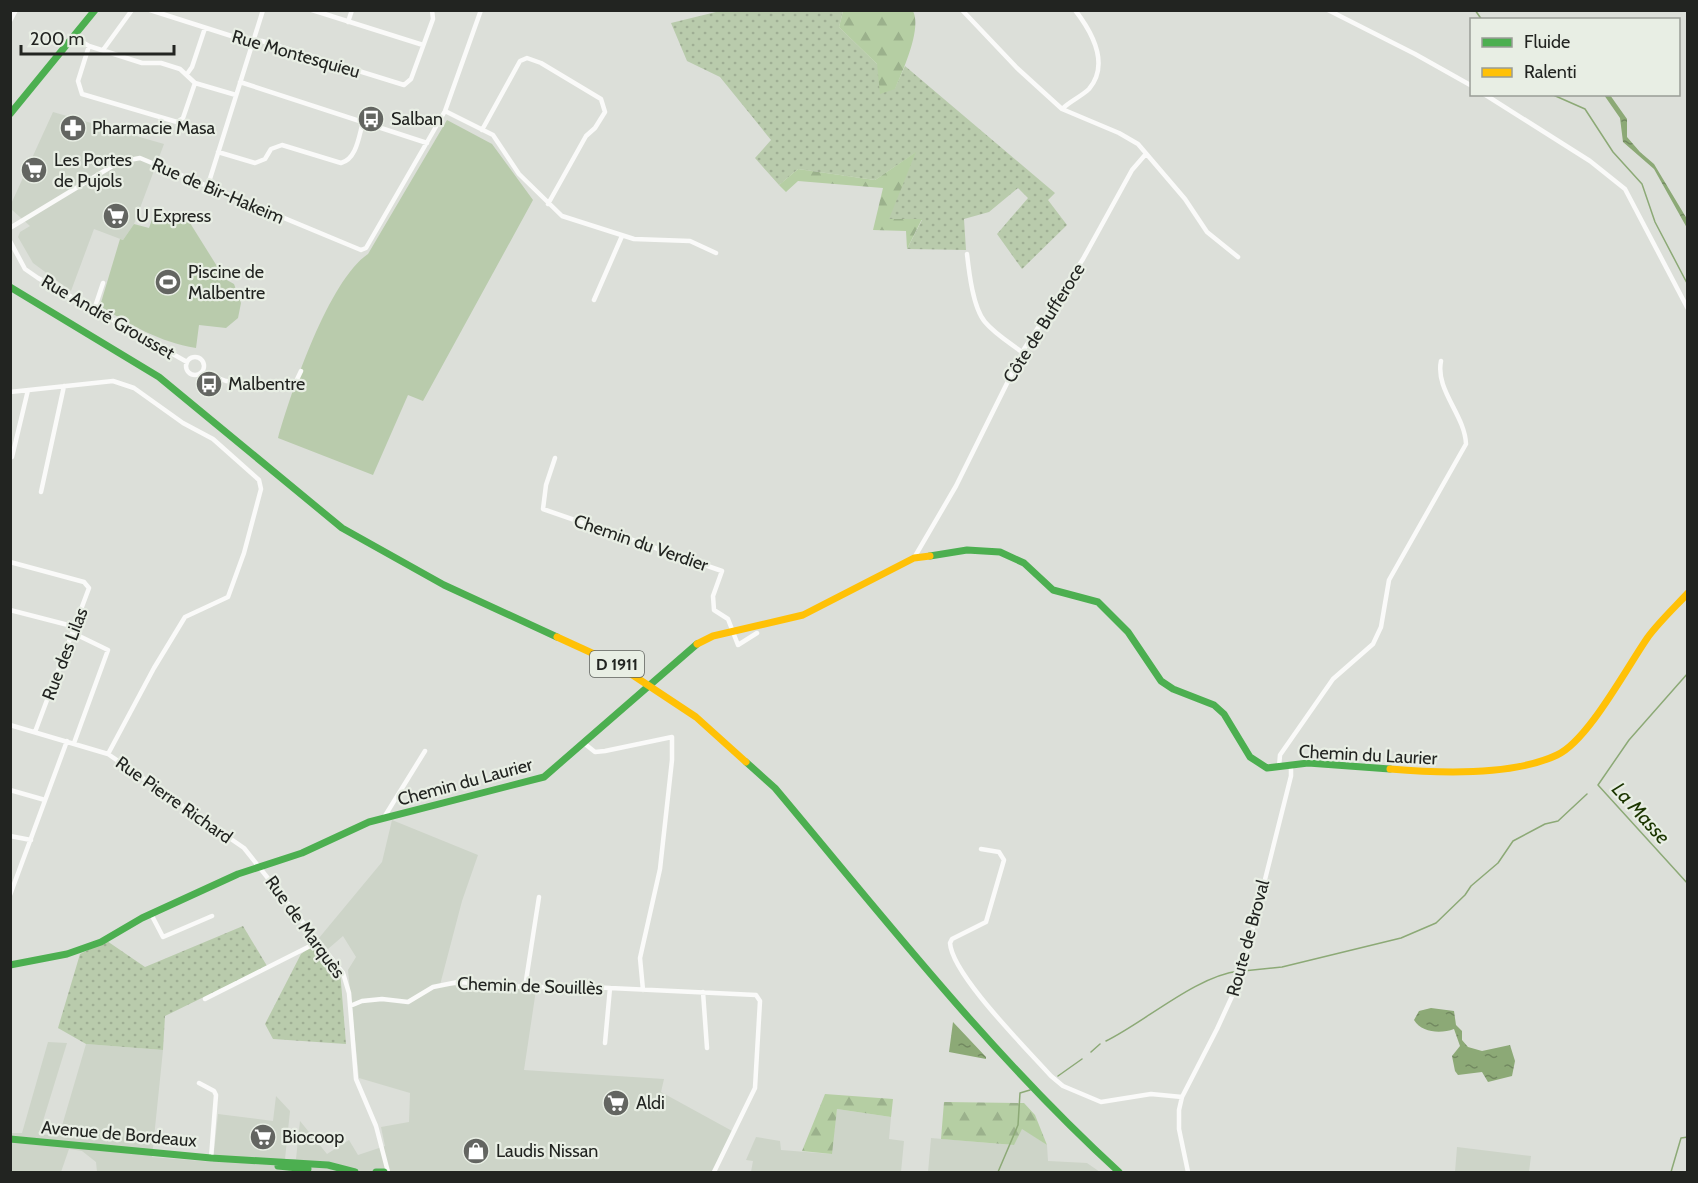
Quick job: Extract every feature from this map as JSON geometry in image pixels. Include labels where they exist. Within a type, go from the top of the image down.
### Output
[{"type":"main road","points":[[10,114],[95,11]]},
{"type":"main road","name":"D 1911","points":[[10,287],[159,377],[342,528],[444,585],[556,634],[616,664],[696,717],[774,788],[934,977],[1073,1130],[1119,1173]]},
{"type":"main road","name":"Chemin du Laurier","points":[[10,965],[67,954],[101,942],[151,914],[238,874],[261,868],[383,819],[536,780],[554,771],[690,647],[713,636],[803,615],[914,558],[967,550],[1000,552],[1024,563],[1053,590],[1062,594],[1087,597],[1098,602],[1128,632],[1166,686],[1214,705],[1224,714],[1250,757],[1267,768],[1308,763],[1454,774],[1527,764],[1558,755],[1589,726],[1650,635],[1688,593]]},
{"type":"main road","name":"Avenue de Bordeaux","points":[[10,1139],[211,1158],[310,1164],[339,1167],[355,1173]]},
{"type":"main road","name":"Avenue de Bordeaux","points":[[225,1159],[342,1173]]},
{"type":"main road","points":[[281,1167],[310,1164]]},
{"type":"main road","points":[[377,1172],[386,1173]]},
{"type":"street","points":[[10,21],[16,10]]},
{"type":"street","points":[[103,50],[132,10]]},
{"type":"street","name":"Rue Montesquieu","points":[[150,10],[244,40],[254,40],[407,85],[423,45]]},
{"type":"street","points":[[208,185],[263,10]]},
{"type":"street","points":[[312,10],[423,45],[433,19],[432,10]]},
{"type":"street","points":[[348,22],[352,10]]},
{"type":"street","points":[[240,82],[426,143],[445,111],[481,10]]},
{"type":"street","points":[[962,10],[1017,68],[1062,109],[1119,133],[1138,144],[1145,155],[1185,199],[1207,232],[1238,257]]},
{"type":"street","points":[[1062,109],[1073,98],[1087,91],[1097,76],[1098,58],[1094,40],[1075,10]]},
{"type":"street","points":[[1328,10],[1470,85]]},
{"type":"street","points":[[187,74],[192,67],[205,28]]},
{"type":"street","points":[[74,37],[89,46],[146,64],[164,64],[187,74],[195,83],[236,95]]},
{"type":"street","points":[[89,46],[78,81],[82,94],[177,122],[183,118],[195,83]]},
{"type":"street","points":[[482,130],[520,61],[527,58],[534,59],[601,99],[604,112],[595,128],[586,136],[548,204]]},
{"type":"street","points":[[1487,96],[1590,161],[1624,189],[1688,309]]},
{"type":"street","points":[[445,111],[493,135],[519,174],[548,204],[571,220],[646,241],[690,241],[716,253]]},
{"type":"street","points":[[218,152],[255,164],[265,159],[271,149],[282,145],[341,163],[353,154],[363,122]]},
{"type":"street","name":"Rue de Bir-Hakeim","points":[[10,228],[119,162],[140,158],[354,249],[366,249],[426,143]]},
{"type":"street","name":"Côte de Bufferoce","points":[[914,558],[956,486],[1022,352],[1083,260],[1132,170],[1145,155]]},
{"type":"street","points":[[594,300],[622,236]]},
{"type":"street","name":"Rue André Grousset","points":[[10,241],[25,269],[187,363]]},
{"type":"street","points":[[967,254],[969,278],[981,315],[985,322],[1022,352]]},
{"type":"street","points":[[94,310],[103,282]]},
{"type":"street","points":[[202,372],[204,364],[201,360],[194,358],[187,363],[187,368],[192,374],[202,372],[226,381],[293,388],[301,371]]},
{"type":"street","points":[[1279,767],[1280,755],[1333,679],[1373,644],[1381,627],[1389,580],[1466,444],[1466,430],[1439,373],[1442,361]]},
{"type":"street","points":[[10,392],[113,381],[127,384],[183,423],[213,439],[259,480],[261,489],[244,554],[228,597],[185,617],[154,668],[108,754]]},
{"type":"street","points":[[41,492],[64,387]]},
{"type":"street","points":[[12,457],[28,390]]},
{"type":"street","name":"Chemin du Verdier","points":[[555,458],[546,485],[543,509],[722,571],[712,603],[714,610],[728,619],[732,631]]},
{"type":"street","name":"Rue des Lilas","points":[[10,562],[84,582],[89,588],[35,732]]},
{"type":"street","points":[[10,610],[75,627]]},
{"type":"street","points":[[732,631],[738,645],[757,633]]},
{"type":"street","points":[[73,633],[108,650],[74,743]]},
{"type":"street","name":"Rue Pierre Richard","points":[[10,724],[108,754],[244,848],[261,868]]},
{"type":"street","points":[[585,744],[594,752],[605,752],[672,737],[672,760],[660,868],[639,958],[643,990]]},
{"type":"street","points":[[10,895],[67,741]]},
{"type":"street","points":[[383,819],[425,751]]},
{"type":"street","name":"Route de Broval","points":[[1188,1173],[1178,1121],[1182,1097],[1222,1020],[1240,979],[1291,776],[1291,766]]},
{"type":"street","points":[[10,790],[45,800]]},
{"type":"street","points":[[10,836],[30,840]]},
{"type":"street","points":[[981,849],[999,852],[1004,860],[986,921],[952,939],[950,943],[956,961],[969,982],[1046,1070],[1063,1086],[1101,1102],[1151,1094],[1182,1097]]},
{"type":"street","name":"Rue de Marquès","points":[[261,868],[343,973],[350,1006],[356,1080],[376,1126],[386,1173]]},
{"type":"street","points":[[525,987],[539,897]]},
{"type":"street","points":[[151,914],[160,938],[212,916]]},
{"type":"street","points":[[205,999],[318,942]]},
{"type":"street","name":"Chemin de Souillès","points":[[350,1006],[362,1001],[382,999],[408,1002],[433,987],[458,982],[525,987],[751,993],[760,1001],[755,1088],[714,1173]]},
{"type":"street","points":[[606,1042],[610,988]]},
{"type":"street","points":[[703,992],[707,1048]]},
{"type":"street","points":[[199,1083],[214,1091],[216,1095],[211,1158]]},
{"type":"street","points":[[377,1172],[384,1161]]},
{"type":"shaded area","points":[[720,11],[843,11],[839,27],[877,64],[895,88],[905,66],[1055,193],[1048,200],[1067,225],[1022,269],[997,234],[1028,198],[1018,188],[989,212],[964,219],[966,250],[907,249],[922,220],[888,219],[915,153],[875,180],[798,169],[779,185],[755,158],[771,140],[720,77],[687,61],[671,23]]},
{"type":"shaded area","points":[[53,112],[164,144],[134,224],[123,240],[94,229],[71,291],[33,263],[18,237],[20,232],[30,226],[11,209],[11,204]]},
{"type":"shaded area","points":[[447,120],[492,144],[533,200],[423,401],[408,395],[373,475],[278,438],[313,338],[339,287],[353,267],[368,254]]},
{"type":"shaded area","name":"Piscine de Malbentre","points":[[155,211],[190,223],[225,279],[234,284],[241,303],[238,318],[226,328],[199,325],[196,348],[158,337],[100,306],[120,239],[123,240],[134,224],[149,228]]},
{"type":"shaded area","points":[[392,820],[478,855],[462,901],[440,985],[536,990],[524,1070],[664,1079],[661,1092],[734,1132],[713,1172],[97,1172],[96,1162],[82,1151],[69,1149],[61,1172],[11,1172],[10,1133],[22,1133],[48,1042],[67,1043],[39,1134],[59,1136],[86,1044],[163,1050],[152,1157],[213,1162],[218,1114],[273,1121],[276,1096],[290,1111],[285,1159],[296,1159],[300,1121],[327,1154],[349,1140],[358,1155],[385,1146],[381,1127],[409,1122],[410,1093],[359,1078],[348,970],[356,957],[343,936],[328,949],[319,938],[382,862]]},
{"type":"shaded area","points":[[243,926],[267,966],[165,1016],[163,1050],[86,1044],[58,1028],[80,954],[107,941],[145,967]]},
{"type":"shaded area","points":[[314,945],[340,970],[346,1044],[273,1039],[265,1024],[301,954]]},
{"type":"shaded area","points":[[837,1109],[891,1117],[889,1139],[904,1141],[901,1172],[751,1172],[753,1161],[746,1160],[756,1137],[780,1141],[781,1150],[831,1154]]},
{"type":"shaded area","points":[[1022,1128],[1047,1145],[1048,1161],[1087,1163],[1100,1172],[928,1172],[931,1138],[1013,1145]]},
{"type":"shaded area","points":[[1457,1147],[1531,1156],[1529,1172],[1455,1172]]},
{"type":"green space","points":[[843,11],[913,11],[915,28],[913,39],[907,61],[895,89],[880,94],[877,64],[839,27]]},
{"type":"green space","points":[[916,152],[889,219],[922,219],[907,249],[906,231],[873,230],[883,188],[798,181],[786,192],[779,185],[798,169],[875,180]]},
{"type":"green space","points":[[825,1094],[893,1099],[891,1117],[837,1109],[832,1154],[802,1151]]},
{"type":"green space","points":[[944,1102],[1024,1103],[1035,1115],[1047,1145],[1022,1129],[1014,1145],[941,1139]]},
{"type":"water","points":[[1605,96],[1611,96],[1627,119],[1627,137],[1654,164],[1687,219],[1687,228],[1654,169],[1623,142],[1620,118]]},
{"type":"water","points":[[1431,1008],[1454,1011],[1456,1025],[1462,1031],[1462,1040],[1468,1047],[1482,1051],[1510,1045],[1515,1061],[1512,1076],[1488,1082],[1482,1072],[1458,1075],[1452,1056],[1460,1046],[1454,1029],[1443,1032],[1427,1030],[1414,1020],[1419,1011]]},
{"type":"water","points":[[953,1022],[986,1057],[986,1059],[949,1052]]},
{"type":"waterway","name":"La Masse","points":[[1475,10],[1481,18]]},
{"type":"waterway","name":"La Masse","points":[[1556,96],[1585,109],[1613,152],[1642,184],[1655,222],[1688,285]]},
{"type":"waterway","name":"La Masse","points":[[1688,673],[1629,740],[1598,785],[1688,884]]},
{"type":"waterway","points":[[1243,971],[1282,967],[1401,938],[1436,923],[1465,895],[1471,886],[1498,863],[1513,841],[1545,824],[1558,821],[1587,794]]},
{"type":"waterway","points":[[1106,1041],[1188,990],[1206,981],[1239,971]]},
{"type":"waterway","points":[[1091,1052],[1100,1044]]},
{"type":"waterway","points":[[1058,1076],[1082,1059]]},
{"type":"waterway","points":[[998,1172],[1018,1125],[1020,1093],[1030,1090]]},
{"type":"waterway","name":"La Masse","points":[[1671,1172],[1681,1138],[1688,1137]]},
{"type":"traffic: fast","points":[[10,114],[95,10]]},
{"type":"traffic: fast","points":[[10,287],[159,377],[342,528],[444,585],[557,637]]},
{"type":"traffic: fast","points":[[930,556],[967,550],[1000,552],[1024,563],[1053,590],[1098,602],[1128,632],[1161,681],[1173,689],[1214,705],[1224,714],[1250,757],[1267,768],[1308,763],[1390,769]]},
{"type":"traffic: fast","points":[[10,965],[67,954],[101,942],[142,918],[238,874],[302,853],[369,822],[544,777],[697,644]]},
{"type":"traffic: fast","points":[[746,762],[775,788],[983,1034],[1072,1128],[1119,1172]]},
{"type":"traffic: fast","points":[[10,1139],[211,1158],[328,1165],[355,1172]]},
{"type":"traffic: fast","points":[[278,1166],[308,1169]]},
{"type":"traffic: fast","points":[[376,1172],[384,1172]]},
{"type":"traffic: slow","points":[[697,644],[713,636],[803,615],[914,558],[930,556]]},
{"type":"traffic: slow","points":[[1390,769],[1452,772],[1497,770],[1519,767],[1557,755],[1569,747],[1594,719],[1648,637],[1688,593]]},
{"type":"traffic: slow","points":[[557,637],[616,664],[696,717],[746,762]]},
{"type":"place","name":"Salban","points":[[371,119]]},
{"type":"place","name":"Pharmacie Masa","points":[[73,128]]},
{"type":"place","name":"Les Portes de Pujols","points":[[34,170]]},
{"type":"place","name":"U Express","points":[[116,216]]},
{"type":"place","name":"Piscine de Malbentre","points":[[168,282]]},
{"type":"place","name":"Malbentre","points":[[209,384]]},
{"type":"place","name":"Aldi","points":[[616,1103]]},
{"type":"place","name":"Biocoop","points":[[263,1137]]},
{"type":"place","name":"Laudis Nissan","points":[[476,1151]]}]
